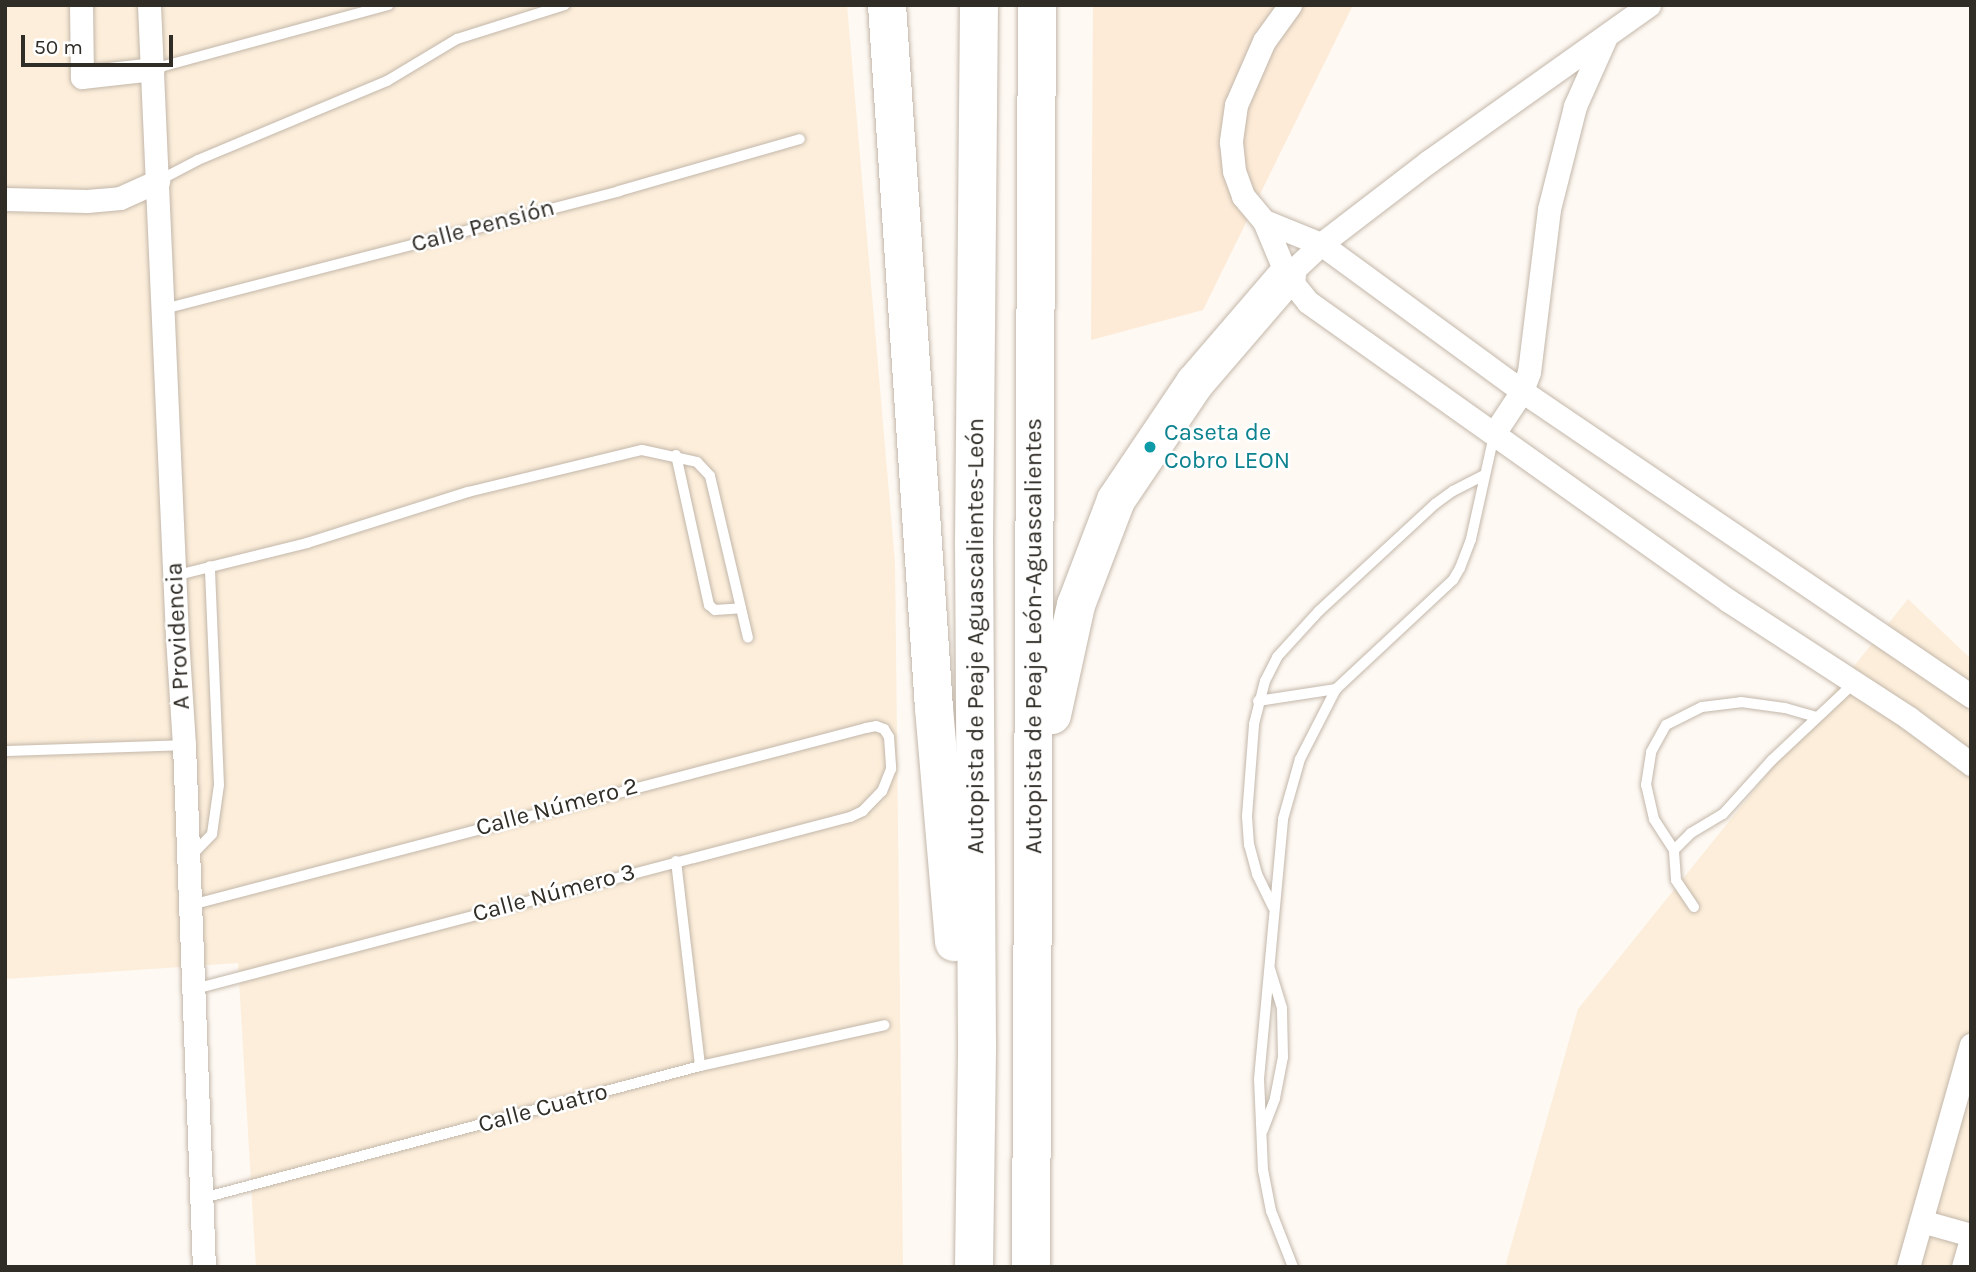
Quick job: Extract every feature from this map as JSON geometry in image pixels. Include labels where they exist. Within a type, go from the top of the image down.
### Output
[{"type":"highway","points":[[887,5],[940,789],[959,983],[965,1018],[977,1044]]},
{"type":"highway","name":"Autopista de Peaje Aguascalientes-León","points":[[974,1267],[977,1044],[974,544],[979,5]]},
{"type":"highway","name":"Autopista de Peaje León-Aguascalientes","points":[[1031,1267],[1037,5]]},
{"type":"highway","points":[[1048,1267],[1052,713],[1066,640],[1101,534],[1122,491],[1195,383],[1287,276]]},
{"type":"street","points":[[81,5],[82,77],[153,69]]},
{"type":"street","name":"A Providencia","points":[[149,5],[195,989],[204,1267]]},
{"type":"street","points":[[1290,5],[1264,41],[1236,105],[1231,142],[1234,171],[1243,197],[1264,221],[1287,276],[1315,309],[1495,432],[1729,601],[1909,718],[1971,764]]},
{"type":"street","points":[[1287,276],[1321,243],[1428,162],[1649,5]]},
{"type":"street","points":[[1495,432],[1522,391],[1533,352],[1541,254],[1549,209],[1575,106],[1607,36]]},
{"type":"street","points":[[5,199],[87,201],[120,198],[158,181]]},
{"type":"street","points":[[1264,221],[1321,243],[1522,391],[1971,696]]},
{"type":"street","points":[[1908,1267],[1971,1045]]},
{"type":"street","points":[[1921,1221],[1971,1237],[1963,1267]]},
{"type":"lane","points":[[153,69],[388,5]]},
{"type":"lane","points":[[158,181],[198,160],[387,80],[457,39],[565,5]]},
{"type":"lane","name":"Calle Pensión","points":[[164,309],[619,191],[800,139]]},
{"type":"lane","points":[[1293,1267],[1271,1211],[1263,1170],[1259,1079],[1283,819],[1300,759],[1336,689],[1453,580],[1466,556],[1495,432]]},
{"type":"lane","points":[[174,576],[307,543],[468,492],[642,450],[676,455],[697,462],[710,476],[748,638]]},
{"type":"lane","points":[[676,455],[709,606],[715,610],[741,608]]},
{"type":"lane","points":[[1273,908],[1257,874],[1248,835],[1247,786],[1258,701],[1277,657],[1319,611],[1435,504],[1453,491],[1483,476]]},
{"type":"lane","points":[[189,858],[212,834],[219,785],[210,566]]},
{"type":"lane","points":[[1674,850],[1691,832],[1723,814],[1772,760],[1853,684]]},
{"type":"lane","points":[[1258,701],[1336,689]]},
{"type":"lane","points":[[1694,907],[1676,880],[1674,850],[1654,819],[1646,785],[1651,752],[1666,725],[1702,707],[1741,702],[1785,708],[1817,718]]},
{"type":"lane","name":"Calle Número 2","points":[[191,905],[876,726],[884,729],[889,737],[891,769]]},
{"type":"lane","points":[[5,751],[184,745]]},
{"type":"lane","name":"Calle Número 3","points":[[195,989],[849,817],[874,801],[891,769]]},
{"type":"lane","points":[[676,861],[700,1066]]},
{"type":"lane","points":[[1261,1136],[1275,1098],[1283,1057],[1282,1008],[1268,964]]},
{"type":"lane","name":"Calle Cuatro","points":[[203,1198],[700,1066],[886,1025]]},
{"type":"shaded area","points":[[5,5],[847,5],[895,563],[903,1267],[256,1267],[238,963],[5,979]]},
{"type":"shaded area","points":[[1093,5],[1353,5],[1203,310],[1091,340]]},
{"type":"shaded area","points":[[1908,599],[1971,659],[1971,1267],[1505,1267],[1578,1009]]},
{"type":"place","name":"Caseta de Cobro LEON","points":[[1150,447]]}]
